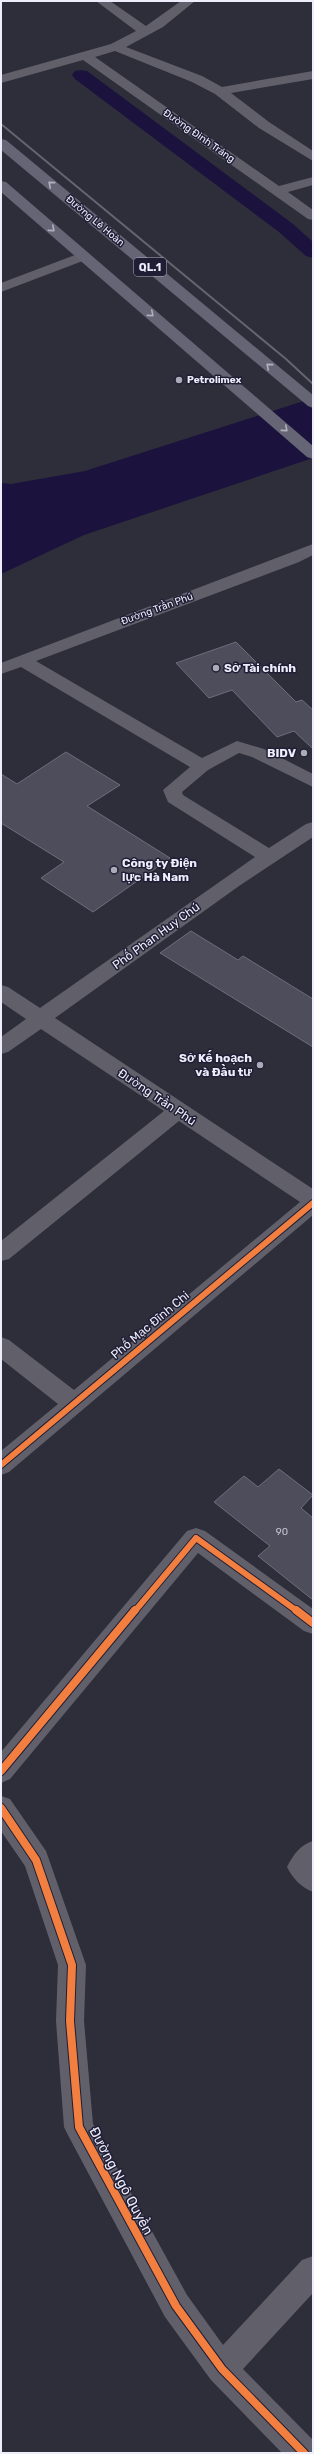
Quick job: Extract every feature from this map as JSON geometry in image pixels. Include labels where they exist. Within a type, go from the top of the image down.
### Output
[{"type":"main road","name":"Đường Lê Hoàn","points":[[1,143],[313,403]]},
{"type":"main road","name":"QL.1","points":[[1,186],[257,404],[313,454]]},
{"type":"street","points":[[102,1],[146,32]]},
{"type":"street","points":[[1,79],[116,47],[146,32],[189,1]]},
{"type":"street","points":[[116,47],[197,78],[220,91],[264,125],[313,157]]},
{"type":"street","name":"Đường Đinh Tráng","points":[[85,56],[313,216]]},
{"type":"street","points":[[220,91],[313,75]]},
{"type":"street","points":[[277,191],[313,181]]},
{"type":"street","points":[[1,288],[83,256]]},
{"type":"street","name":"Đường Trần Phú","points":[[1,669],[293,558],[313,549]]},
{"type":"street","points":[[22,660],[202,766]]},
{"type":"street","points":[[268,856],[175,798],[172,790],[202,766],[237,747],[258,753],[313,781]]},
{"type":"street","name":"Phố Phan Huy Chú","points":[[1,1047],[268,856],[312,831]]},
{"type":"street","name":"Đường Trần Phú","points":[[1,992],[313,1202]]},
{"type":"street","points":[[1,1253],[178,1111]]},
{"type":"street","name":"Phố Mạc Đĩnh Chi","points":[[1,1465],[313,1202]]},
{"type":"street","points":[[1,1346],[74,1403]]},
{"type":"street","points":[[1,1771],[196,1538],[313,1623]]},
{"type":"street","name":"Đường Ngô Quyền","points":[[1,1808],[36,1860],[72,1965],[70,2021],[78,2127],[176,2306],[222,2369],[304,2453]]},
{"type":"street","points":[[313,1853],[301,1867],[313,1879]]},
{"type":"street","points":[[222,2369],[313,2271]]},
{"type":"shaded area","points":[[313,398],[313,458],[84,535],[1,574],[1,483],[11,484],[85,471]]},
{"type":"building","points":[[236,642],[296,702],[302,700],[313,710],[313,749],[294,731],[277,737],[232,690],[209,698],[176,663]]},
{"type":"building","points":[[66,752],[120,785],[87,806],[170,858],[93,912],[41,878],[64,862],[1,823],[1,774],[17,784]]},
{"type":"building","points":[[191,931],[238,960],[243,956],[313,999],[313,1047],[160,953]]},
{"type":"building","points":[[279,1469],[313,1495],[301,1508],[313,1518],[313,1600],[258,1556],[270,1546],[214,1502],[244,1476],[258,1487]]},
{"type":"waterway","points":[[81,75],[286,228],[313,252]]},
{"type":"railway","points":[[1,124],[286,359],[313,384]]},
{"type":"cycle path","points":[[1,1465],[313,1203]]},
{"type":"cycle path","points":[[1,1771],[196,1538],[313,1623]]},
{"type":"cycle path","points":[[1,1808],[36,1860],[72,1965],[70,2021],[79,2127],[176,2306],[222,2369],[304,2453]]},
{"type":"place","name":"Petrolimex","points":[[179,380]]},
{"type":"place","name":"Sở Tài chính","points":[[216,668]]},
{"type":"place","name":"BIDV","points":[[304,753]]},
{"type":"place","name":"Công ty Điện lực Hà Nam","points":[[114,870]]},
{"type":"place","name":"Sở Kế hoạch và Đầu tư","points":[[260,1065]]}]
